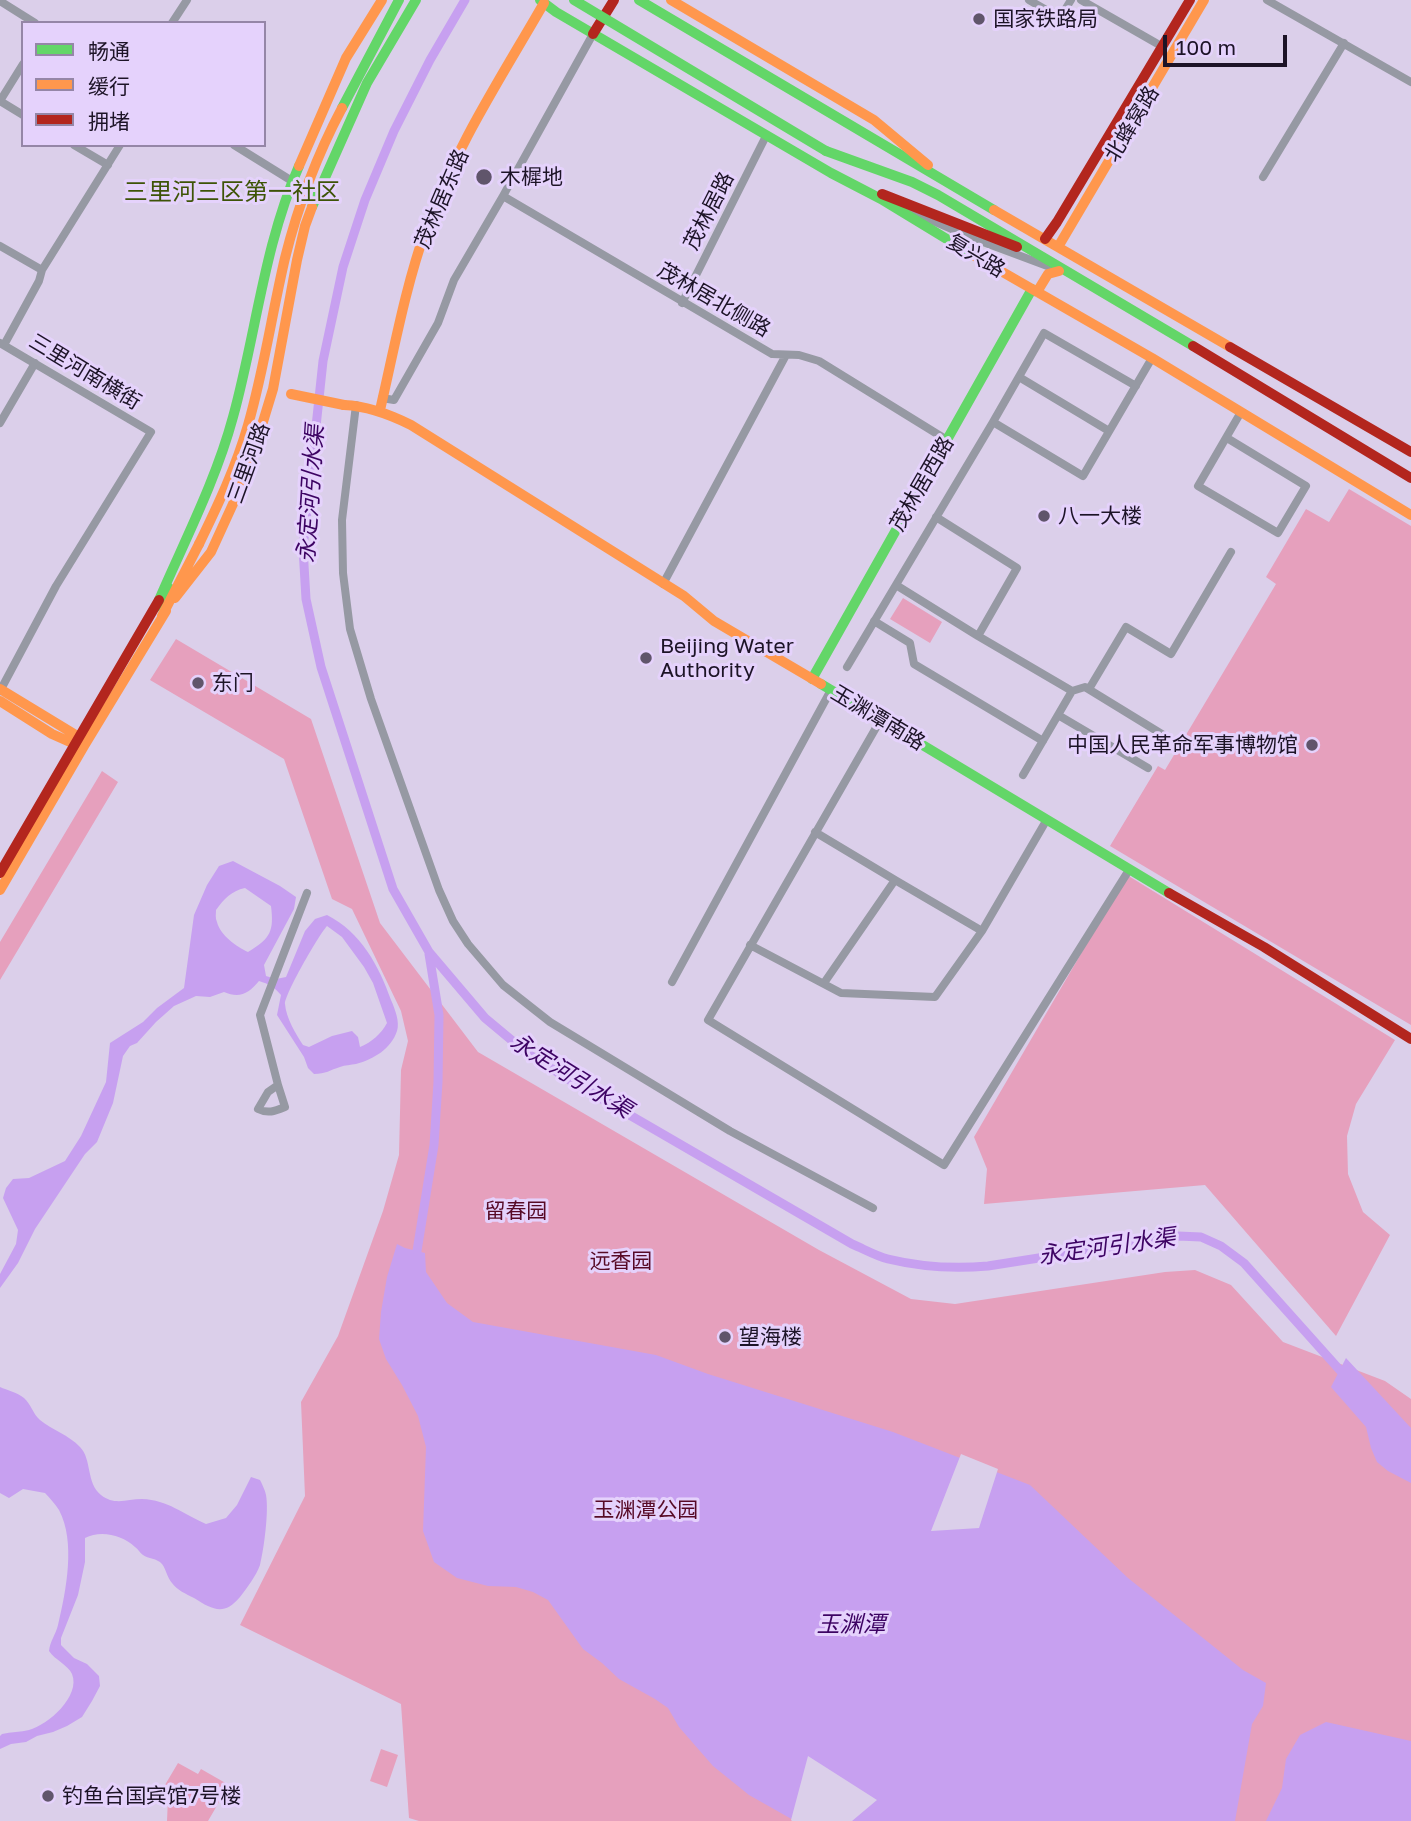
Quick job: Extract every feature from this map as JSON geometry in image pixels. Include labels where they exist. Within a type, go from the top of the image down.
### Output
[{"type":"main road","name":"三里河路","points":[[159,612],[233,418],[278,221],[292,181],[346,58],[382,0]]},
{"type":"main road","points":[[159,612],[199,544],[222,498],[252,413],[292,230],[308,184],[343,104],[399,0]]},
{"type":"main road","name":"三里河路","points":[[0,873],[159,612],[211,552],[248,471],[274,389],[305,226],[322,182],[374,70],[416,0]]},
{"type":"main road","name":"复兴路","points":[[574,0],[826,151],[929,190],[1096,287],[1411,478]]},
{"type":"main road","points":[[593,34],[614,0]]},
{"type":"main road","points":[[639,0],[1411,452]]},
{"type":"main road","points":[[671,0],[874,120],[946,181]]},
{"type":"main road","name":"北蜂窝路","points":[[1045,239],[1190,0]]},
{"type":"main road","name":"北蜂窝路","points":[[1058,247],[1205,0]]},
{"type":"main road","name":"复兴路","points":[[542,2],[766,136],[881,199],[1152,358],[1411,515]]},
{"type":"main road","name":"茂林居东路","points":[[381,404],[410,281],[426,229],[448,176],[474,125],[542,2]]},
{"type":"main road","points":[[346,58],[357,55],[368,61],[374,70]]},
{"type":"main road","points":[[831,173],[1044,257]]},
{"type":"main road","points":[[278,221],[305,226]]},
{"type":"main road","points":[[1057,222],[1069,230]]},
{"type":"main road","name":"茂林居西路","points":[[812,679],[1034,291],[1048,274],[1059,271]]},
{"type":"main road","name":"玉渊潭南路","points":[[274,389],[350,405],[381,404],[684,596],[714,621],[881,719],[1046,821],[1264,947],[1411,1039]]},
{"type":"main road","points":[[0,690],[79,743]]},
{"type":"main road","points":[[0,701],[79,743]]},
{"type":"main road","name":"三里河路","points":[[0,890],[79,743]]},
{"type":"street","points":[[173,21],[187,0]]},
{"type":"street","points":[[1029,0],[1060,18],[1071,0]]},
{"type":"street","points":[[1081,0],[1163,47]]},
{"type":"street","points":[[1268,0],[1411,82]]},
{"type":"street","points":[[0,1],[32,21]]},
{"type":"street","points":[[381,404],[394,400],[438,323],[454,279],[593,34]]},
{"type":"street","points":[[1262,177],[1345,43]]},
{"type":"street","points":[[21,67],[0,101],[21,114]]},
{"type":"street","name":"茂林居路","points":[[682,303],[766,136]]},
{"type":"street","points":[[77,147],[108,165]]},
{"type":"street","points":[[2,344],[43,270],[119,147]]},
{"type":"street","points":[[237,147],[292,181]]},
{"type":"street","name":"茂林居北侧路","points":[[503,196],[772,354],[799,355],[819,361],[947,440]]},
{"type":"street","points":[[881,199],[1096,287]]},
{"type":"street","points":[[0,246],[43,270]]},
{"type":"street","points":[[847,667],[1044,333],[1136,386]]},
{"type":"street","name":"三里河南横街","points":[[0,690],[56,586],[151,432],[2,344]]},
{"type":"street","points":[[663,584],[786,355]]},
{"type":"street","points":[[993,422],[1083,476],[1152,358]]},
{"type":"street","points":[[0,423],[35,363]]},
{"type":"street","points":[[1019,377],[1109,431]]},
{"type":"street","points":[[350,405],[342,520],[342,573],[351,629],[371,699],[439,890],[468,944],[503,985],[550,1022],[730,1131],[873,1208]]},
{"type":"street","points":[[1227,438],[1306,486],[1278,534],[1198,486],[1241,412]]},
{"type":"street","points":[[936,517],[1017,568],[978,636]]},
{"type":"street","points":[[1089,689],[1126,627],[1171,654],[1231,552]]},
{"type":"street","points":[[896,585],[1072,691]]},
{"type":"street","points":[[874,621],[910,643],[914,664],[1043,740]]},
{"type":"street","points":[[1023,775],[1072,691],[1086,687],[1165,736]]},
{"type":"street","points":[[672,982],[831,690]]},
{"type":"street","points":[[1058,715],[1147,768]]},
{"type":"street","points":[[881,719],[708,1020],[944,1165],[1129,870]]},
{"type":"street","points":[[750,945],[841,993],[935,997],[982,931],[1046,821]]},
{"type":"street","points":[[815,832],[982,931]]},
{"type":"street","points":[[824,983],[895,880]]},
{"type":"street","points":[[278,1085],[260,1015],[307,893]]},
{"type":"green space","name":"中国人民革命军事博物馆","points":[[1349,489],[1411,526],[1411,1025],[1110,846],[1158,766],[1165,770],[1276,584],[1266,577],[1306,509],[1329,522]]},
{"type":"green space","points":[[903,598],[942,622],[930,643],[890,619]]},
{"type":"green space","name":"玉渊潭公园","points":[[176,639],[311,719],[380,923],[478,1052],[819,1250],[911,1299],[955,1304],[1165,1272],[1195,1270],[1231,1285],[1283,1342],[1385,1381],[1411,1399],[1411,1821],[419,1821],[409,1818],[401,1704],[240,1625],[305,1496],[301,1402],[338,1336],[383,1211],[399,1155],[401,1070],[408,1041],[401,1011],[352,909],[332,899],[284,759],[150,680]]},
{"type":"green space","points":[[102,771],[118,782],[0,980],[0,942]]},
{"type":"green space","points":[[1127,875],[1395,1040],[1356,1104],[1347,1136],[1348,1174],[1363,1212],[1390,1235],[1336,1336],[1205,1185],[984,1204],[987,1169],[974,1137]]},
{"type":"green space","points":[[381,1749],[398,1755],[387,1787],[370,1781]]},
{"type":"green space","points":[[178,1763],[198,1774],[201,1769],[229,1785],[208,1821],[167,1821],[168,1798],[163,1795],[162,1790]]},
{"type":"water","points":[[233,861],[296,897],[294,909],[264,965],[266,976],[276,979],[286,977],[305,931],[315,919],[327,915],[359,940],[374,963],[397,1016],[398,1027],[394,1037],[386,1048],[369,1059],[314,1074],[277,1015],[281,995],[269,985],[259,981],[244,994],[224,992],[210,997],[196,996],[174,1006],[137,1043],[130,1046],[123,1056],[113,1103],[97,1142],[85,1154],[35,1229],[18,1263],[0,1288],[0,1274],[16,1244],[18,1230],[3,1198],[6,1188],[13,1179],[29,1178],[65,1161],[81,1136],[106,1082],[110,1043],[143,1022],[184,988],[194,915],[219,866]],"holes":[[[245,888],[271,906],[272,915],[271,928],[266,938],[248,952],[225,936],[216,917],[216,910],[225,899]],[[327,926],[342,937],[364,967],[373,983],[387,1023],[376,1037],[360,1047],[358,1037],[352,1031],[332,1036],[309,1047],[303,1045],[287,1015],[285,1004],[290,989]]]},
{"type":"water","name":"玉渊潭","points":[[397,1244],[425,1253],[426,1272],[447,1303],[473,1322],[656,1355],[893,1432],[1030,1485],[1128,1578],[1243,1670],[1266,1683],[1263,1706],[1252,1724],[1235,1821],[795,1821],[749,1795],[713,1766],[679,1727],[668,1708],[619,1679],[583,1649],[548,1600],[516,1587],[488,1586],[457,1578],[434,1562],[423,1531],[426,1447],[418,1416],[386,1359],[379,1339],[387,1277]]},
{"type":"water","points":[[1346,1358],[1411,1428],[1411,1483],[1377,1462],[1366,1427],[1331,1387]]},
{"type":"water","points":[[0,1387],[24,1398],[40,1420],[80,1447],[96,1490],[106,1498],[116,1501],[142,1499],[160,1502],[206,1524],[226,1518],[237,1505],[251,1477],[262,1483],[267,1510],[262,1558],[258,1569],[240,1597],[223,1609],[207,1606],[179,1590],[170,1581],[160,1562],[145,1556],[124,1539],[104,1534],[85,1538],[85,1562],[78,1595],[61,1638],[61,1645],[99,1676],[100,1686],[82,1717],[53,1732],[0,1749],[2,1734],[29,1730],[53,1716],[67,1700],[74,1683],[70,1671],[49,1651],[58,1625],[68,1567],[64,1523],[59,1510],[45,1493],[23,1489],[9,1498],[0,1493]]},
{"type":"water","points":[[1326,1722],[1411,1741],[1411,1821],[1266,1821],[1282,1788],[1286,1759],[1300,1735]]},
{"type":"pier","points":[[961,1454],[998,1469],[979,1528],[931,1531]]},
{"type":"pier","points":[[808,1756],[877,1800],[852,1821],[792,1821]]},
{"type":"waterway","name":"永定河引水渠","points":[[465,0],[430,60],[394,131],[365,200],[343,267],[323,361],[303,548],[306,599],[321,667],[393,889],[429,952],[485,1018],[527,1053],[852,1244],[900,1262],[963,1267],[988,1266],[1178,1236],[1201,1237],[1221,1246],[1244,1263],[1346,1377]]},
{"type":"waterway","points":[[417,1251],[434,1145],[438,1082],[439,1015],[429,954]]},
{"type":"traffic: fast","points":[[342,108],[399,0]]},
{"type":"traffic: fast","points":[[312,207],[367,83],[416,0]]},
{"type":"traffic: fast","points":[[540,0],[556,12],[973,255]]},
{"type":"traffic: fast","points":[[574,0],[826,151]]},
{"type":"traffic: fast","points":[[639,0],[994,210]]},
{"type":"traffic: fast","points":[[826,151],[912,182],[938,195],[1193,346]]},
{"type":"traffic: fast","points":[[159,600],[199,510],[226,440],[277,227],[299,166]]},
{"type":"traffic: fast","points":[[812,679],[1032,289]]},
{"type":"traffic: fast","points":[[156,607],[169,588]]},
{"type":"traffic: fast","points":[[821,684],[1169,893]]},
{"type":"traffic: slow","points":[[299,166],[346,58],[382,0]]},
{"type":"traffic: slow","points":[[671,0],[874,120],[928,165]]},
{"type":"traffic: slow","points":[[1058,247],[1204,0]]},
{"type":"traffic: slow","points":[[380,410],[412,274],[437,199],[480,113],[544,3]]},
{"type":"traffic: slow","points":[[199,544],[243,441],[254,404],[296,219],[316,162],[342,108]]},
{"type":"traffic: slow","points":[[175,598],[211,552],[248,471],[273,389],[297,260],[312,207]]},
{"type":"traffic: slow","points":[[994,210],[1230,347]]},
{"type":"traffic: slow","points":[[973,255],[1152,358],[1411,515]]},
{"type":"traffic: slow","points":[[1037,292],[1048,274],[1059,271]]},
{"type":"traffic: slow","points":[[291,394],[344,405]]},
{"type":"traffic: slow","points":[[344,405],[378,411],[411,425],[684,596],[714,621],[821,684]]},
{"type":"traffic: slow","points":[[162,616],[199,544]]},
{"type":"traffic: slow","points":[[0,890],[166,611]]},
{"type":"traffic: slow","points":[[0,689],[79,737],[82,743]]},
{"type":"traffic: slow","points":[[0,701],[52,734],[79,746]]},
{"type":"traffic: jam","points":[[593,34],[614,0]]},
{"type":"traffic: jam","points":[[1045,239],[1190,0]]},
{"type":"traffic: jam","points":[[882,194],[1017,247]]},
{"type":"traffic: jam","points":[[1193,346],[1411,478]]},
{"type":"traffic: jam","points":[[1230,347],[1411,452]]},
{"type":"traffic: jam","points":[[0,873],[159,600]]},
{"type":"traffic: jam","points":[[1169,893],[1264,947],[1411,1039]]},
{"type":"place","name":"国家铁路局","points":[[979,19]]},
{"type":"place","name":"木樨地","points":[[484,177]]},
{"type":"place","name":"八一大楼","points":[[1044,516]]},
{"type":"place","name":"Beijing Water Authority","points":[[646,658]]},
{"type":"place","name":"东门","points":[[198,683]]},
{"type":"place","name":"中国人民革命军事博物馆","points":[[1312,745]]},
{"type":"place","name":"望海楼","points":[[725,1337]]},
{"type":"place","name":"钓鱼台国宾馆7号楼","points":[[48,1796]]},
{"type":"district","name":"三里河三区第一社区","points":[[232,192]]},
{"type":"park label","name":"留春园","points":[[516,1211]]},
{"type":"park label","name":"远香园","points":[[621,1261]]}]
